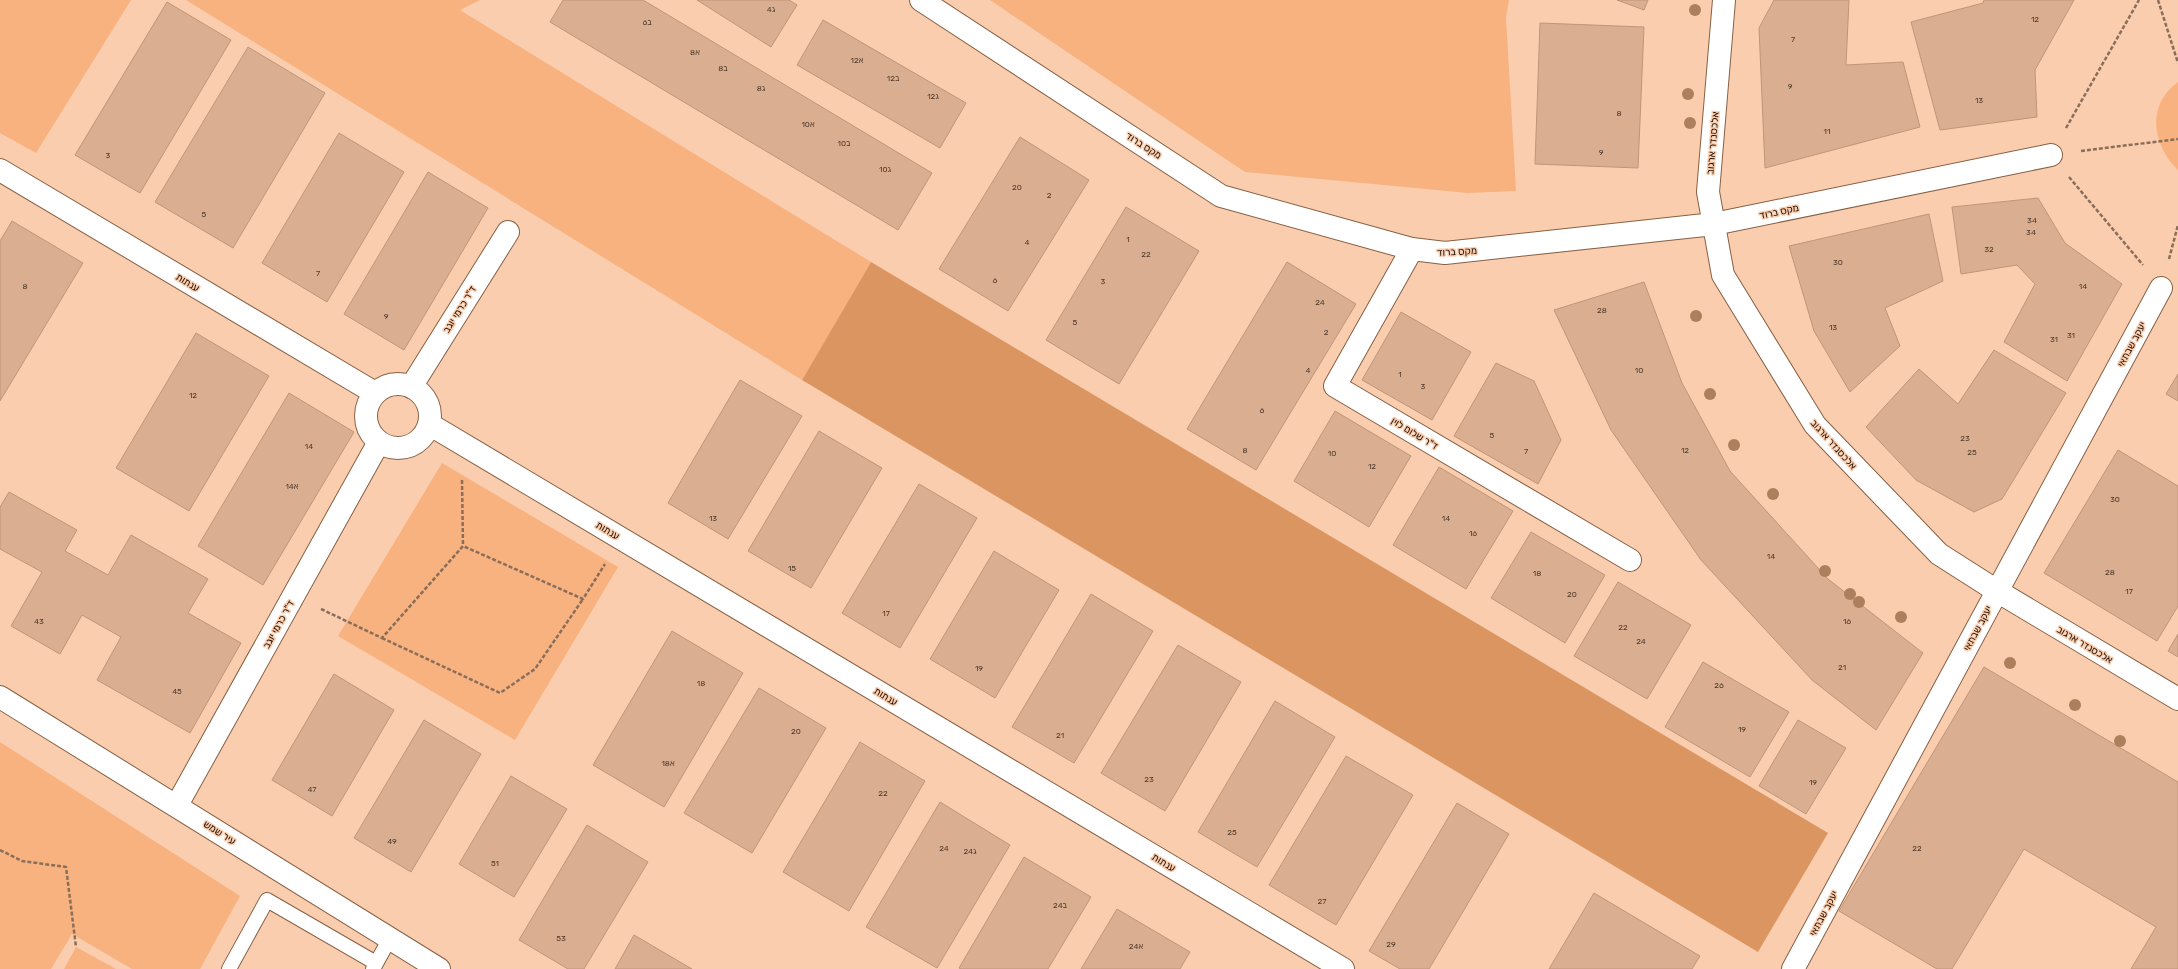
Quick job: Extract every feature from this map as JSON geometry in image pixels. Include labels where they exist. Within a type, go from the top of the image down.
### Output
[{"type":"street","name":"מקס ברוד","points":[[921,0],[1221,196],[1412,249],[1445,253],[1714,224],[2051,155]]},
{"type":"street","name":"אלכסנדר ארגוב","points":[[1724,0],[1708,192],[1723,275],[1815,426],[1939,554],[1997,591],[2178,699]]},
{"type":"street","name":"ענתות","points":[[0,170],[375,393]]},
{"type":"street","name":"ד\"ר כרמי יוגב","points":[[411,387],[508,232]]},
{"type":"street","name":"ד\"ר שלום לוין","points":[[1412,249],[1335,386],[1630,560]]},
{"type":"street","name":"יעקב שבתאי","points":[[1792,969],[2161,288]]},
{"type":"street","points":[[391,384],[402,384],[411,387],[421,393],[430,411],[429,424],[426,433],[413,445],[402,448],[393,448],[379,442],[370,432],[366,422],[366,409],[370,399],[375,393],[391,384]]},
{"type":"street","name":"ענתות","points":[[429,424],[1343,969]]},
{"type":"street","name":"ד\"ר כרמי יוגב","points":[[176,805],[379,442]]},
{"type":"street","name":"עיר שמש","points":[[0,698],[176,805],[439,969]]},
{"type":"lane","points":[[229,969],[267,900],[374,966],[390,938]]},
{"type":"path","points":[[2051,155],[2138,0]]},
{"type":"path","points":[[2158,0],[2178,63]]},
{"type":"path","points":[[2051,155],[2178,139]]},
{"type":"path","points":[[2051,155],[2161,288]]},
{"type":"path","points":[[2161,288],[2178,225]]},
{"type":"path","points":[[382,638],[463,546],[461,443]]},
{"type":"path","points":[[293,596],[500,693],[535,669],[583,599],[621,538]]},
{"type":"path","points":[[463,546],[583,599]]},
{"type":"path","points":[[0,850],[22,861],[66,867],[76,947]]},
{"type":"shaded area","points":[[0,0],[131,0],[36,153],[0,133]]},
{"type":"shaded area","points":[[186,0],[480,0],[460,10],[871,262],[802,380]]},
{"type":"shaded area","points":[[990,0],[1509,0],[1506,18],[1516,191],[1468,193],[1245,172]]},
{"type":"shaded area","points":[[2178,82],[2178,170],[2169,160],[2163,149],[2158,137],[2156,125],[2157,113],[2161,102],[2168,91]]},
{"type":"shaded area","points":[[871,262],[1828,833],[1758,952],[802,380]]},
{"type":"shaded area","points":[[442,463],[618,567],[515,740],[338,636]]},
{"type":"shaded area","points":[[0,742],[240,896],[200,969],[132,969],[72,934],[51,969],[0,969]]},
{"type":"shaded area","points":[[76,947],[116,969],[64,969]]},
{"type":"building","points":[[563,0],[643,0],[932,173],[898,230],[550,22]]},
{"type":"building","points":[[697,0],[789,0],[797,5],[771,47]]},
{"type":"building","points":[[1617,0],[1648,0],[1644,10]]},
{"type":"building","points":[[1774,0],[1849,0],[1846,65],[1903,62],[1920,127],[1765,168],[1759,28]]},
{"type":"building","points":[[1984,0],[2074,0],[2035,70],[2037,117],[1940,130],[1911,22],[1983,3]]},
{"type":"building","points":[[167,2],[231,40],[140,193],[75,155]]},
{"type":"building","points":[[823,20],[966,103],[940,148],[797,65]]},
{"type":"building","points":[[1540,23],[1644,27],[1638,168],[1535,164]]},
{"type":"building","points":[[248,47],[325,93],[233,248],[155,202]]},
{"type":"building","points":[[339,133],[404,172],[327,302],[262,263]]},
{"type":"building","points":[[1020,137],[1089,180],[1008,311],[939,269]]},
{"type":"building","points":[[428,172],[488,208],[404,350],[344,314]]},
{"type":"building","points":[[2038,198],[2065,243],[2122,284],[2067,381],[2004,342],[2035,284],[2017,265],[1961,274],[1952,207]]},
{"type":"building","points":[[1126,207],[1199,251],[1119,384],[1046,340]]},
{"type":"building","points":[[1929,214],[1943,281],[1885,308],[1900,346],[1850,392],[1814,331],[1789,246]]},
{"type":"building","points":[[12,221],[83,263],[0,401],[0,241]]},
{"type":"building","points":[[1287,262],[1356,304],[1256,470],[1187,429]]},
{"type":"building","points":[[1644,282],[1682,383],[1730,471],[1828,579],[1923,653],[1876,730],[1812,680],[1701,560],[1611,430],[1554,310]]},
{"type":"building","points":[[1401,312],[1471,352],[1432,420],[1362,380]]},
{"type":"building","points":[[196,333],[269,376],[189,511],[116,468]]},
{"type":"building","points":[[1994,350],[2066,393],[2002,499],[1974,512],[1916,480],[1866,427],[1919,369],[1958,404]]},
{"type":"building","points":[[1496,363],[1534,381],[1561,440],[1538,484],[1454,436]]},
{"type":"building","points":[[2178,374],[2178,401],[2166,394]]},
{"type":"building","points":[[740,380],[802,416],[728,539],[668,503]]},
{"type":"building","points":[[289,393],[354,432],[263,585],[198,546]]},
{"type":"building","points":[[1335,411],[1411,456],[1369,527],[1294,481]]},
{"type":"building","points":[[819,431],[882,468],[811,588],[748,551]]},
{"type":"building","points":[[2118,450],[2178,486],[2178,606],[2157,641],[2044,573]]},
{"type":"building","points":[[1439,467],[1513,511],[1466,589],[1393,545]]},
{"type":"building","points":[[919,484],[977,518],[900,648],[842,613]]},
{"type":"building","points":[[9,492],[77,530],[65,551],[108,575],[131,535],[208,579],[188,613],[241,643],[190,733],[97,680],[121,637],[82,615],[60,654],[11,626],[42,572],[0,549],[0,507]]},
{"type":"building","points":[[1531,532],[1605,575],[1565,643],[1491,598]]},
{"type":"building","points":[[994,551],[1059,590],[995,698],[930,659]]},
{"type":"building","points":[[1618,582],[1691,625],[1647,699],[1574,656]]},
{"type":"building","points":[[1091,594],[1153,631],[1074,763],[1012,727]]},
{"type":"building","points":[[672,631],[743,673],[664,807],[593,765]]},
{"type":"building","points":[[2178,634],[2178,657],[2168,651]]},
{"type":"building","points":[[1178,645],[1241,682],[1165,811],[1101,773]]},
{"type":"building","points":[[1703,662],[1789,712],[1750,777],[1665,727]]},
{"type":"building","points":[[1984,667],[2178,782],[2178,969],[2131,969],[2156,927],[2024,849],[1952,969],[1937,969],[1839,911]]},
{"type":"building","points":[[334,674],[394,710],[332,816],[272,780]]},
{"type":"building","points":[[759,688],[826,728],[752,853],[684,813]]},
{"type":"building","points":[[1275,701],[1335,737],[1257,867],[1198,832]]},
{"type":"building","points":[[424,720],[481,754],[411,872],[354,838]]},
{"type":"building","points":[[1798,720],[1846,748],[1806,814],[1759,786]]},
{"type":"building","points":[[860,742],[925,781],[849,911],[783,872]]},
{"type":"building","points":[[1346,756],[1413,795],[1336,925],[1269,885]]},
{"type":"building","points":[[511,776],[567,809],[514,897],[459,864]]},
{"type":"building","points":[[940,802],[1010,845],[937,968],[866,927]]},
{"type":"building","points":[[1457,803],[1509,834],[1429,969],[1400,969],[1369,951]]},
{"type":"building","points":[[587,825],[648,862],[584,969],[568,969],[519,940]]},
{"type":"building","points":[[1024,857],[1091,897],[1048,969],[959,968]]},
{"type":"building","points":[[1594,893],[1700,956],[1692,969],[1549,969]]},
{"type":"building","points":[[1117,909],[1190,952],[1180,969],[1081,969]]},
{"type":"building","points":[[634,935],[692,969],[615,969]]}]
